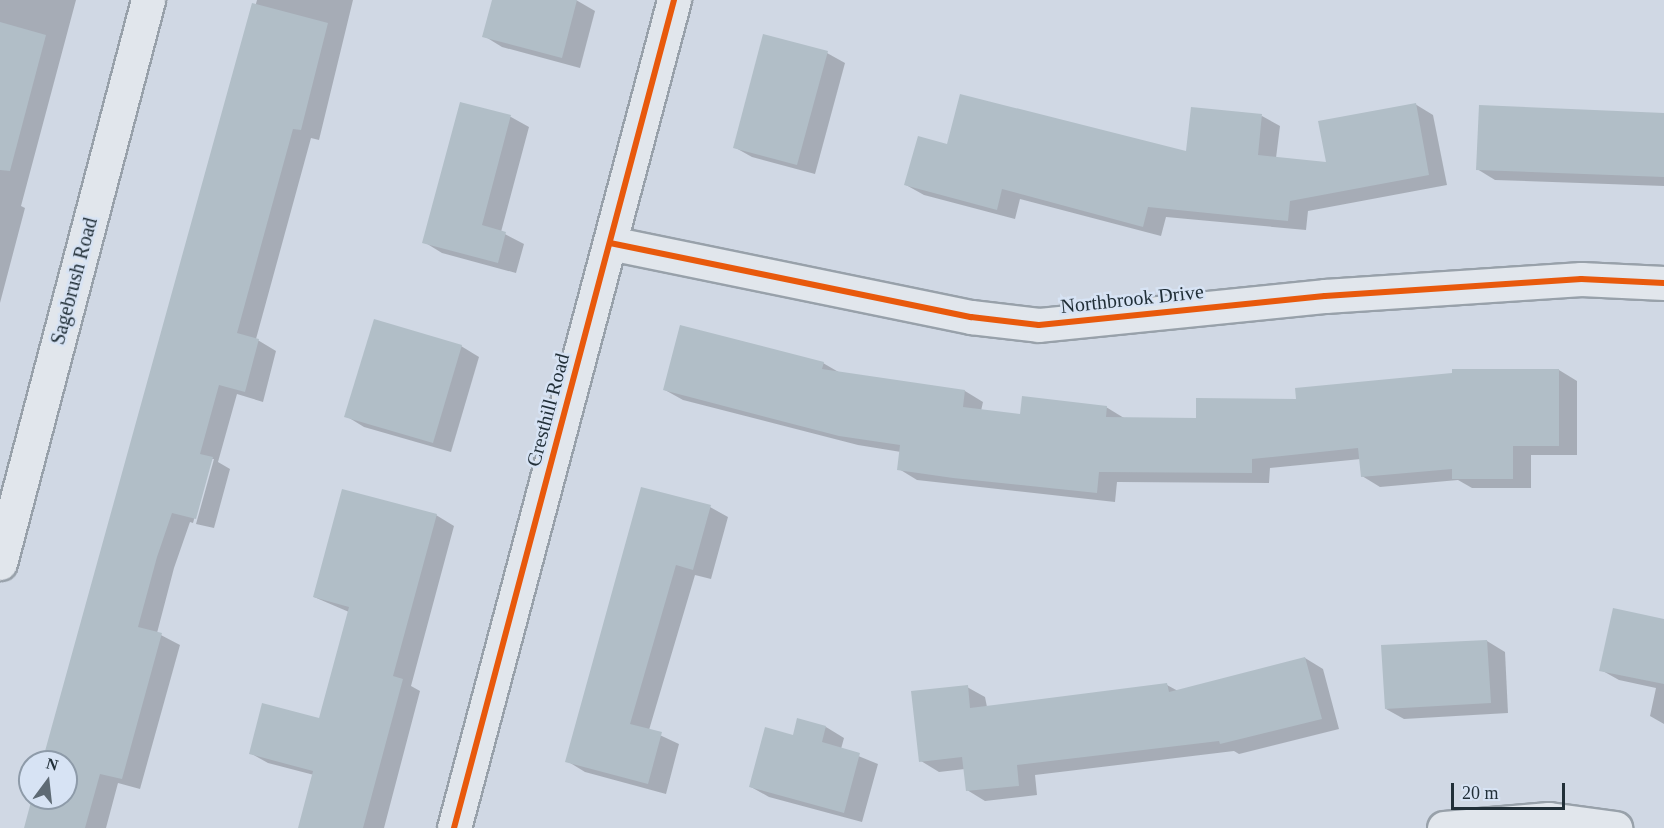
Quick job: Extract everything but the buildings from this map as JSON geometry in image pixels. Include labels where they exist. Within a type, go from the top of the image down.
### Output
[{"type":"street","name":"Sagebrush Road","points":[[0,563],[148,0]]},
{"type":"street","name":"Cresthill Road","points":[[454,828],[674,0]]},
{"type":"street","name":"Northbrook Drive","points":[[610,243],[971,317],[1039,325],[1325,296],[1581,279],[1664,283]]},
{"type":"street","points":[[1444,828],[1549,819],[1616,828]]},
{"type":"cycle path","points":[[454,828],[674,0]]},
{"type":"cycle path","points":[[610,243],[971,317],[1039,325],[1325,296],[1581,279],[1664,283]]}]
